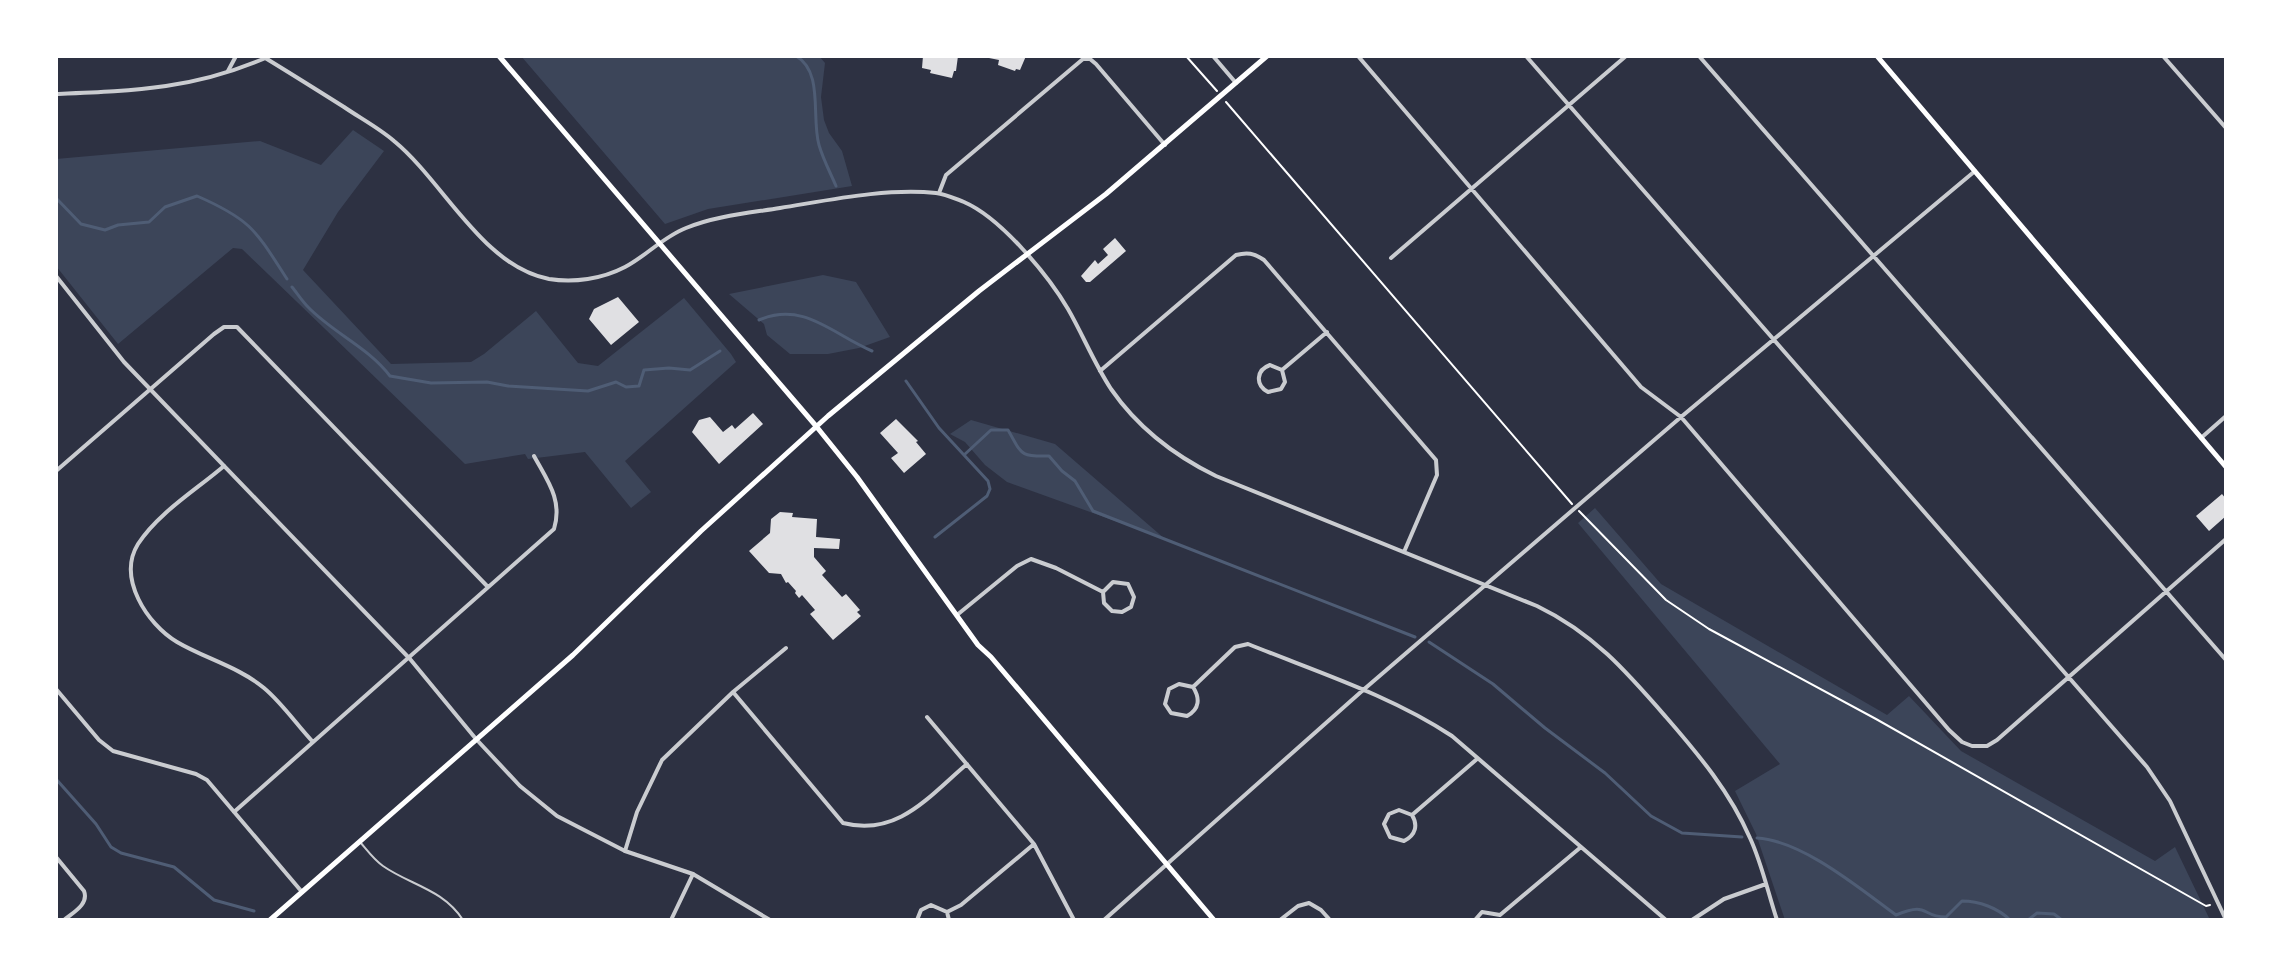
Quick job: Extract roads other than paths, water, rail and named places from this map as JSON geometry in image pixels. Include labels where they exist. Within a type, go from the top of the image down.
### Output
[{"type":"main road","points":[[499,56],[816,426],[857,477],[978,645],[1214,920]]},
{"type":"main road","points":[[270,920],[573,655],[701,531],[816,426],[924,335],[1106,194],[1267,56]]},
{"type":"main road","points":[[1877,56],[2226,467]]},
{"type":"street","points":[[225,74],[233,66],[236,56]]},
{"type":"street","points":[[1213,56],[1236,83]]},
{"type":"street","points":[[1358,56],[1641,387],[1681,417],[1962,742],[1975,747],[1987,746],[1997,740],[2226,539]]},
{"type":"street","points":[[1526,56],[2147,767],[2170,801],[2226,920]]},
{"type":"street","points":[[1391,258],[1626,56]]},
{"type":"street","points":[[1699,56],[2226,660]]},
{"type":"street","points":[[2163,56],[2226,128]]},
{"type":"street","points":[[56,94],[159,89],[225,74],[266,57],[392,139],[416,160],[501,257],[520,269],[547,278],[574,281],[624,268],[686,228],[725,217],[862,196],[939,193],[982,212],[995,221],[1026,255],[1066,305],[1100,371],[1130,412],[1161,443],[1186,461],[1216,476],[1537,606],[1567,622],[1602,647],[1634,680],[1722,785],[1750,837],[1777,920]]},
{"type":"street","points":[[939,193],[946,175],[1083,59],[1090,59],[1096,64],[1165,145]]},
{"type":"street","points":[[1104,920],[1362,691],[1975,170]]},
{"type":"street","points":[[1100,371],[1236,255],[1245,253],[1264,260],[1436,460],[1437,475],[1404,552]]},
{"type":"street","points":[[56,276],[124,362],[410,659],[476,739],[520,786],[557,816],[625,851],[693,874],[770,920]]},
{"type":"street","points":[[56,471],[214,334],[224,327],[237,327],[488,587]]},
{"type":"street","points":[[1282,370],[1327,332]]},
{"type":"street","points":[[1275,365],[1282,370],[1286,377],[1281,389],[1268,392],[1261,386],[1258,378],[1262,369],[1275,365]]},
{"type":"street","points":[[2201,438],[2226,416]]},
{"type":"street","points":[[234,812],[554,529],[559,515],[557,499],[534,456]]},
{"type":"street","points":[[224,466],[170,512],[138,545],[130,573],[134,592],[142,607],[172,639],[263,687],[313,742]]},
{"type":"street","points":[[957,615],[1017,566],[1031,559],[1103,592]]},
{"type":"street","points":[[1113,582],[1128,584],[1133,592],[1131,607],[1122,612],[1112,611],[1104,603],[1103,592],[1113,582]]},
{"type":"street","points":[[1193,687],[1241,644],[1248,644],[1425,718],[1452,736],[1666,920]]},
{"type":"street","points":[[625,851],[637,812],[662,760],[733,692],[786,648]]},
{"type":"street","points":[[1179,684],[1193,687],[1198,698],[1196,709],[1187,716],[1171,713],[1165,704],[1169,689],[1179,684]]},
{"type":"street","points":[[56,689],[99,740],[113,751],[201,777],[217,790],[302,892]]},
{"type":"street","points":[[733,692],[843,823],[863,828],[906,816],[967,764]]},
{"type":"street","points":[[927,717],[1034,844],[1074,920]]},
{"type":"street","points":[[1412,815],[1477,759]]},
{"type":"street","points":[[1399,810],[1412,815],[1416,826],[1412,835],[1404,841],[1390,837],[1384,824],[1389,814],[1399,810]]},
{"type":"street","points":[[947,912],[961,905],[1034,844]]},
{"type":"street","points":[[1475,920],[1487,911],[1500,917],[1581,847]]},
{"type":"street","points":[[56,857],[86,896],[84,902],[64,920]]},
{"type":"street","points":[[671,920],[693,874]]},
{"type":"street","points":[[1692,920],[1724,899],[1766,884]]},
{"type":"street","points":[[1280,920],[1298,906],[1309,903],[1330,920]]},
{"type":"street","points":[[917,920],[918,914],[926,906],[937,906],[947,912],[949,920]]},
{"type":"lane","points":[[359,841],[380,864],[431,890],[458,912],[463,920]]},
{"type":"waterway","points":[[796,56],[805,63],[810,73],[819,145],[836,186]]},
{"type":"waterway","points":[[56,198],[81,224],[105,230],[118,225],[149,222],[165,207],[197,196],[230,212],[251,228],[287,279]]},
{"type":"waterway","points":[[292,287],[318,316],[371,357],[390,376],[431,383],[487,382],[588,391],[616,382],[626,387],[639,386],[644,370],[690,370],[720,351]]},
{"type":"waterway","points":[[759,320],[775,315],[804,317],[872,351]]},
{"type":"waterway","points":[[906,381],[939,428],[988,481],[990,489],[987,496],[935,537]]},
{"type":"waterway","points":[[964,455],[991,430],[1008,430],[1022,452],[1032,456],[1049,456],[1075,481],[1093,511],[1415,637]]},
{"type":"waterway","points":[[1429,642],[1493,684],[1605,773],[1651,816],[1682,833],[1742,837]]},
{"type":"waterway","points":[[56,779],[96,824],[111,847],[121,853],[174,867],[214,900],[254,911]]},
{"type":"waterway","points":[[1757,838],[1775,841],[1811,857],[1896,915],[1920,909],[1946,917],[1962,901],[1988,906],[2010,920]]},
{"type":"waterway","points":[[2028,920],[2037,913],[2054,914],[2062,920]]}]
